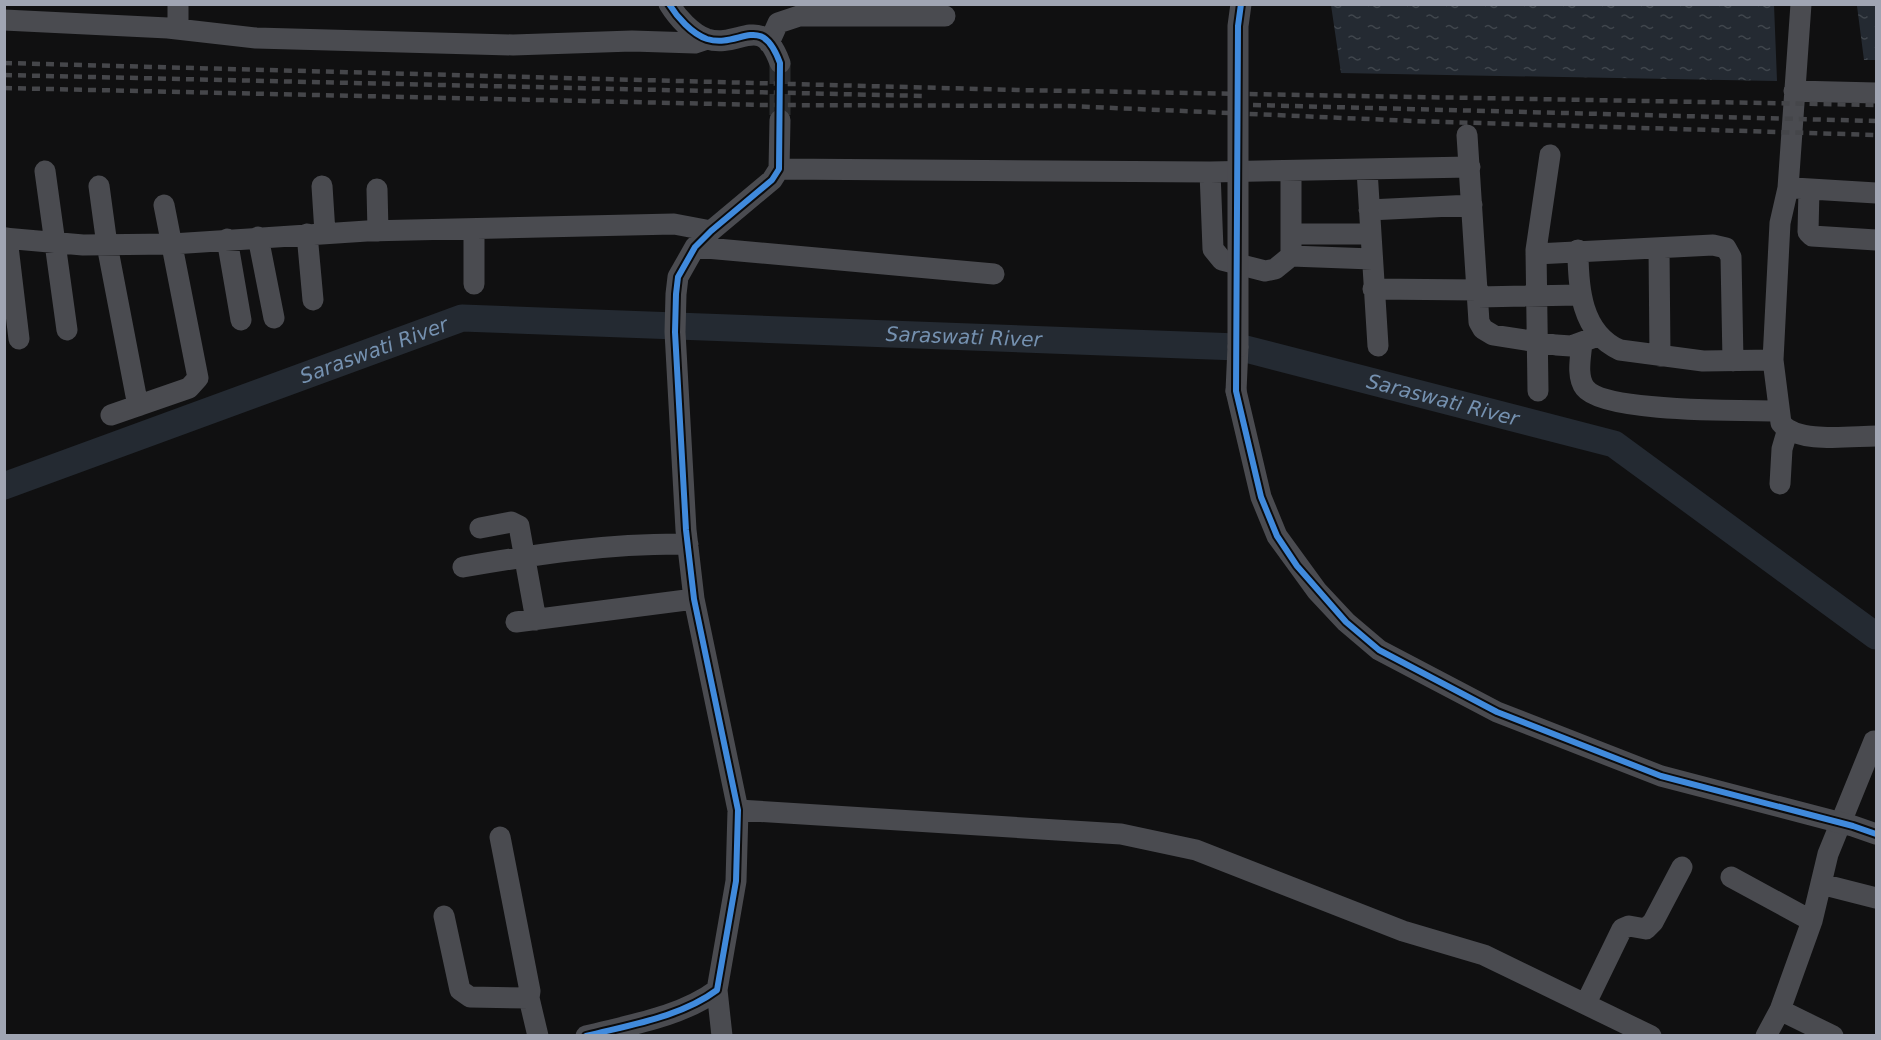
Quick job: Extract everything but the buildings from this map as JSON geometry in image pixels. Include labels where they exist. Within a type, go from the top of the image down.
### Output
[{"type":"street","points":[[178,4],[178,29]]},
{"type":"street","points":[[669,4],[693,31],[707,39]]},
{"type":"street","points":[[1241,4],[1238,26],[1236,391],[1262,497],[1277,536],[1297,566],[1346,622],[1379,650],[1497,712],[1661,776],[1876,834]]},
{"type":"street","points":[[1801,4],[1794,91],[1798,188],[1808,232],[1812,236],[1876,240]]},
{"type":"street","points":[[769,43],[777,23],[799,16],[945,16]]},
{"type":"street","points":[[4,20],[178,29],[256,38],[513,45],[632,41],[695,43],[707,39],[755,35],[764,37],[780,63]]},
{"type":"street","points":[[1794,91],[1876,93]]},
{"type":"street","points":[[722,1035],[717,990],[736,881],[738,810],[694,599],[688,544],[675,332],[676,294],[678,277],[695,247],[772,180],[779,169],[780,120]]},
{"type":"street","points":[[1467,135],[1479,322],[1483,329],[1493,335],[1571,346],[1590,339],[1620,350],[1702,361],[1773,360]]},
{"type":"street","points":[[1538,391],[1536,254],[1550,154]]},
{"type":"street","points":[[779,169],[1210,172],[1470,167]]},
{"type":"street","points":[[1367,170],[1378,346]]},
{"type":"street","points":[[45,171],[68,330]]},
{"type":"street","points":[[1291,171],[1291,256]]},
{"type":"street","points":[[1210,172],[1213,249],[1216,256],[1244,267],[1266,271],[1275,269],[1291,256],[1372,259]]},
{"type":"street","points":[[99,186],[107,245],[138,406]]},
{"type":"street","points":[[313,300],[316,234],[322,186]]},
{"type":"street","points":[[1798,188],[1876,193]]},
{"type":"street","points":[[1798,188],[1780,223],[1773,360],[1781,423],[1787,432],[1800,436],[1876,436]]},
{"type":"street","points":[[377,189],[378,231]]},
{"type":"street","points":[[111,415],[189,387],[198,378],[164,205]]},
{"type":"street","points":[[1369,210],[1472,205]]},
{"type":"street","points":[[19,339],[6,238],[107,245],[172,244],[378,231],[674,224],[711,231]]},
{"type":"street","points":[[474,229],[474,284]]},
{"type":"street","points":[[1291,234],[1370,234]]},
{"type":"street","points":[[258,237],[274,318]]},
{"type":"street","points":[[227,239],[242,320]]},
{"type":"street","points":[[1536,254],[1578,250],[1713,245],[1726,248],[1731,256],[1733,361]]},
{"type":"street","points":[[695,247],[994,274]]},
{"type":"street","points":[[1659,248],[1660,356]]},
{"type":"street","points":[[1578,250],[1580,295],[1590,339],[1580,378],[1584,387],[1591,394],[1611,401],[1656,407],[1779,411]]},
{"type":"street","points":[[1373,289],[1536,298],[1580,295]]},
{"type":"street","points":[[1780,484],[1782,449],[1787,432]]},
{"type":"street","points":[[480,528],[516,523],[524,556],[526,621],[694,599]]},
{"type":"street","points":[[463,567],[577,549],[643,543],[688,544]]},
{"type":"street","points":[[1766,1035],[1780,1010],[1812,921],[1828,854],[1874,741]]},
{"type":"street","points":[[738,810],[1121,834],[1196,850],[1403,931],[1484,956],[1651,1035]]},
{"type":"street","points":[[500,837],[530,991],[529,998],[538,1035]]},
{"type":"street","points":[[1586,1003],[1622,929],[1629,926],[1646,928],[1653,922],[1682,867]]},
{"type":"street","points":[[1731,877],[1812,921]]},
{"type":"street","points":[[1821,884],[1876,898]]},
{"type":"street","points":[[444,916],[460,990],[470,997],[529,998]]},
{"type":"street","points":[[586,1035],[676,1011],[702,1002],[717,990]]},
{"type":"street","points":[[1780,1010],[1833,1035]]},
{"type":"water","points":[[1331,5],[1774,5],[1777,81],[1341,73]]},
{"type":"water","points":[[1876,5],[1876,60],[1864,60],[1857,6]]},
{"type":"waterway","name":"Saraswati River","points":[[4,486],[462,318],[1238,347],[1614,444],[1876,636]]},
{"type":"tunnel","points":[[780,63],[780,120]]},
{"type":"railway","points":[[4,63],[1017,90],[1876,105]]},
{"type":"railway","points":[[4,75],[926,96]]},
{"type":"railway","points":[[4,88],[763,105],[1068,106],[1413,121],[1876,135]]},
{"type":"railway","points":[[1253,105],[1876,121]]},
{"type":"cycle path","points":[[586,1036],[671,1014],[717,990],[736,881],[738,810],[694,599],[686,530],[675,332],[676,294],[678,277],[695,247],[772,180],[779,169],[780,63],[773,47],[765,39],[757,35],[719,41],[707,39],[685,24],[669,4]]},
{"type":"cycle path","points":[[1241,4],[1238,26],[1236,391],[1261,497],[1277,536],[1297,566],[1346,622],[1379,650],[1497,712],[1661,776],[1876,834]]}]
